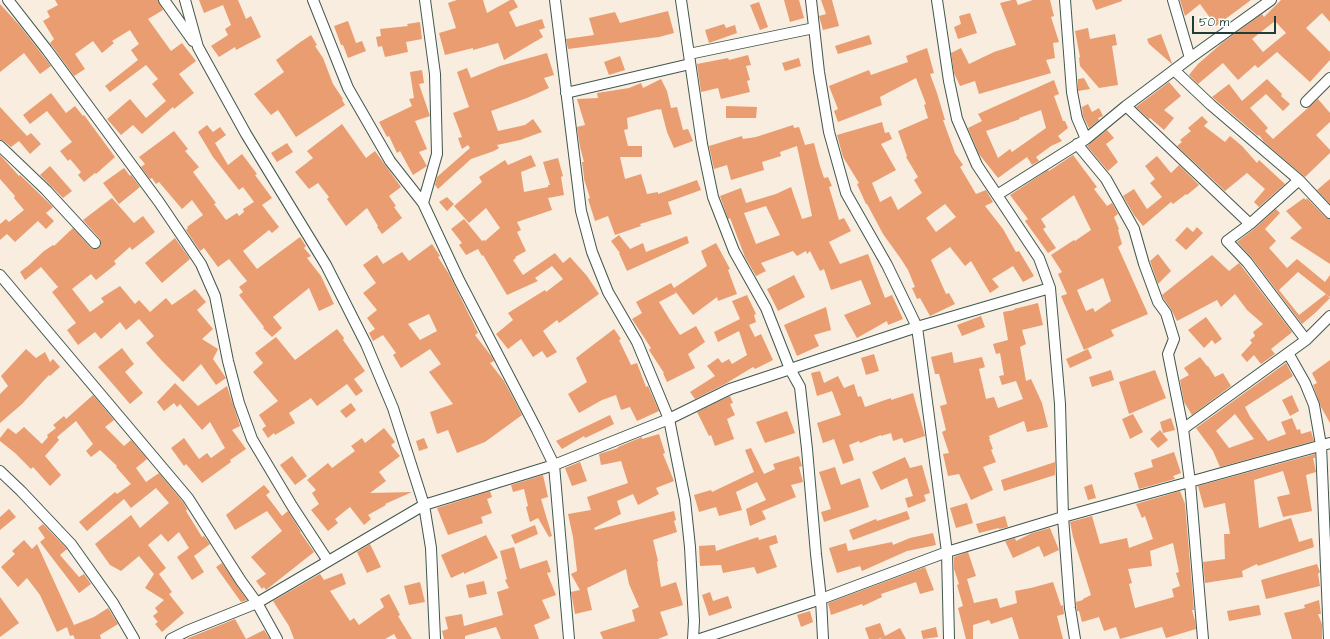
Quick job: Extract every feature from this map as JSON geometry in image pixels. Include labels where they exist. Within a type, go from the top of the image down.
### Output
[{"type":"street","points":[[8,0],[47,50],[154,196],[201,264],[215,296],[228,361],[239,403],[252,439],[292,506],[328,561]]},
{"type":"street","points":[[164,0],[198,47],[246,134],[326,265],[366,344],[393,408],[424,505],[431,548],[435,639]]},
{"type":"street","points":[[185,0],[198,47]]},
{"type":"street","points":[[314,0],[348,88],[390,161],[423,203],[459,280],[538,430],[554,465],[569,639]]},
{"type":"street","points":[[423,203],[437,154],[435,74],[425,0]]},
{"type":"street","points":[[555,0],[581,210],[592,252],[608,292],[637,342],[669,419],[685,500],[690,547],[694,621],[693,639]]},
{"type":"street","points":[[681,0],[702,144],[713,197],[734,251],[766,308],[790,369],[800,387],[816,554],[822,599],[823,639]]},
{"type":"street","points":[[811,0],[819,72],[829,132],[846,193],[887,265],[917,327],[948,552],[949,639]]},
{"type":"street","points":[[937,0],[949,81],[957,119],[976,165],[1040,258],[1050,288],[1060,404],[1063,517],[1070,608],[1075,639]]},
{"type":"street","points":[[1065,0],[1072,92],[1077,118],[1086,139]]},
{"type":"street","points":[[1173,0],[1190,58]]},
{"type":"street","points":[[997,195],[1086,139],[1126,106],[1271,0]]},
{"type":"street","points":[[566,92],[689,59],[814,28]]},
{"type":"street","points":[[1174,70],[1211,105],[1299,180],[1330,213]]},
{"type":"street","points":[[1306,102],[1330,78]]},
{"type":"street","points":[[1126,106],[1250,224]]},
{"type":"street","points":[[1077,144],[1106,179],[1134,229],[1144,264],[1158,302],[1166,313],[1174,339],[1168,354],[1183,429],[1190,482],[1203,639]]},
{"type":"street","points":[[0,146],[46,190],[95,243]]},
{"type":"street","points":[[1299,180],[1250,224],[1227,241],[1247,262],[1306,340]]},
{"type":"street","points":[[0,275],[188,498],[241,581],[257,603],[277,639]]},
{"type":"street","points":[[171,639],[187,631],[257,603],[424,505],[554,465],[669,419],[730,389],[917,327],[1050,288]]},
{"type":"street","points":[[1183,429],[1306,340],[1330,316]]},
{"type":"street","points":[[1288,353],[1305,382],[1314,405],[1325,444],[1329,639]]},
{"type":"street","points":[[700,639],[822,599],[948,552],[1063,517],[1325,444]]},
{"type":"street","points":[[0,471],[71,544],[113,603],[134,639]]},
{"type":"building","points":[[55,0],[158,0],[163,10],[148,19],[171,51],[182,43],[196,61],[179,74],[194,93],[174,109],[173,107],[142,134],[133,125],[121,135],[107,119],[130,99],[146,118],[166,101],[152,84],[158,79],[146,65],[110,92],[105,86],[138,60],[131,50],[139,44],[130,30],[112,41],[114,43],[102,53],[93,41],[75,54],[85,69],[74,76],[50,43],[54,39],[43,21],[50,17],[47,11],[58,5]]},
{"type":"building","points":[[199,0],[238,0],[246,19],[251,16],[261,37],[236,50],[235,47],[219,57],[211,46],[228,35],[225,29],[231,25],[223,5],[204,13]]},
{"type":"building","points":[[457,0],[483,0],[487,13],[510,0],[514,0],[518,7],[509,12],[516,27],[542,19],[545,28],[539,30],[543,37],[504,60],[498,43],[473,50],[473,48],[445,55],[439,33],[456,28],[448,3]]},
{"type":"building","points":[[784,0],[799,0],[804,18],[790,22]]},
{"type":"building","points":[[821,0],[832,0],[839,26],[823,30],[819,16],[826,14]]},
{"type":"building","points":[[1016,0],[1018,5],[1033,0],[1050,0],[1054,16],[1051,17],[1059,42],[1053,43],[1055,58],[1046,60],[1051,73],[979,94],[975,81],[960,86],[954,73],[951,53],[961,48],[969,64],[994,52],[1016,45],[1000,3]]},
{"type":"building","points":[[1092,0],[1122,0],[1122,1],[1096,10]]},
{"type":"building","points":[[1180,0],[1251,0],[1216,26],[1200,4],[1185,16]]},
{"type":"building","points":[[1281,0],[1330,0],[1330,22],[1322,13],[1306,28],[1330,52],[1330,60],[1310,82],[1277,52],[1258,68],[1255,65],[1238,80],[1223,63],[1198,84],[1189,75],[1198,64],[1222,43],[1262,14],[1264,17]],"holes":[[[1275,21],[1286,33],[1263,52],[1252,39]]]},
{"type":"building","points":[[759,2],[768,27],[760,30],[750,5]]},
{"type":"building","points":[[0,4],[20,26],[51,66],[40,74],[24,53],[0,72]]},
{"type":"building","points":[[668,11],[674,33],[659,37],[568,49],[566,39],[594,35],[589,18],[615,12],[620,23]]},
{"type":"building","points":[[970,13],[977,33],[958,39],[954,27],[961,24],[959,16]]},
{"type":"building","points":[[348,21],[356,43],[362,41],[366,51],[348,58],[343,45],[341,45],[334,26]]},
{"type":"building","points":[[420,22],[422,39],[406,42],[408,52],[385,57],[382,46],[378,47],[376,37],[381,36],[380,29],[408,26],[407,24]]},
{"type":"building","points":[[724,24],[726,28],[735,25],[737,33],[709,43],[705,30]]},
{"type":"building","points":[[1088,28],[1090,39],[1115,34],[1117,45],[1112,46],[1118,85],[1099,88],[1080,66],[1080,57],[1075,31]]},
{"type":"building","points":[[1161,34],[1172,64],[1149,44],[1147,39]]},
{"type":"building","points":[[311,35],[317,45],[315,46],[323,58],[333,84],[343,99],[342,100],[345,105],[296,137],[278,110],[271,115],[254,94],[284,72],[276,60]]},
{"type":"building","points":[[869,35],[872,44],[838,54],[835,46]]},
{"type":"building","points":[[927,48],[934,73],[930,74],[945,120],[943,120],[955,153],[963,165],[960,167],[976,194],[986,190],[993,202],[985,206],[1003,229],[1016,252],[1019,251],[1034,276],[1023,282],[1013,266],[992,279],[999,287],[990,293],[971,261],[965,266],[950,247],[931,260],[946,294],[949,293],[955,304],[930,316],[920,298],[917,299],[912,288],[915,287],[908,270],[883,234],[866,204],[857,184],[859,183],[843,157],[837,135],[882,122],[885,133],[889,132],[892,139],[881,144],[896,170],[872,183],[880,202],[891,196],[898,210],[922,193],[914,180],[918,177],[906,157],[907,156],[898,131],[928,118],[924,105],[926,104],[916,78],[880,97],[882,105],[838,122],[834,111],[838,109],[829,86],[869,70],[871,75],[908,62],[906,56]],"holes":[[[945,204],[956,217],[936,232],[926,218]]]},
{"type":"building","points":[[547,53],[554,75],[544,78],[549,88],[491,111],[498,131],[525,125],[533,119],[542,132],[520,140],[497,145],[499,148],[494,151],[471,159],[438,189],[435,185],[437,177],[470,148],[468,145],[462,149],[458,138],[462,137],[453,113],[469,107],[457,72],[467,68],[471,78],[500,66]]},
{"type":"building","points":[[748,55],[751,65],[746,66],[750,80],[747,81],[750,92],[721,99],[718,88],[701,92],[697,64],[728,58],[729,60]]},
{"type":"building","points":[[620,56],[625,70],[609,75],[604,62]]},
{"type":"building","points":[[799,58],[801,66],[785,71],[782,63]]},
{"type":"building","points":[[422,70],[424,83],[419,84],[430,116],[415,121],[427,149],[419,152],[427,166],[413,175],[400,151],[397,153],[389,136],[387,137],[379,122],[412,106],[409,99],[414,98],[410,72]]},
{"type":"building","points":[[1084,78],[1090,89],[1078,91],[1078,79]]},
{"type":"building","points":[[661,79],[667,91],[671,108],[677,107],[683,130],[688,129],[693,141],[674,148],[667,132],[661,109],[627,118],[628,129],[624,130],[628,146],[642,146],[642,157],[620,157],[625,179],[641,174],[647,194],[658,192],[658,194],[697,180],[701,190],[668,202],[672,214],[640,224],[641,226],[615,235],[608,216],[595,221],[588,199],[590,198],[584,179],[582,162],[584,162],[577,127],[585,125],[577,99],[598,98],[597,93],[629,88],[641,83],[643,88]]},
{"type":"building","points":[[1267,79],[1282,94],[1281,96],[1290,104],[1283,111],[1266,94],[1250,108],[1268,128],[1265,131],[1273,139],[1318,99],[1330,113],[1330,122],[1316,135],[1330,150],[1330,153],[1305,177],[1264,142],[1259,135],[1258,136],[1212,97],[1229,84],[1242,101]]},
{"type":"building","points":[[1054,80],[1059,94],[1054,96],[1063,121],[1065,121],[1068,128],[1058,136],[1062,141],[1051,146],[1036,157],[1039,161],[1032,165],[1027,157],[998,178],[979,154],[968,128],[982,121],[978,114]],"holes":[[[1041,110],[1046,128],[1012,152],[1010,149],[998,158],[986,131]]]},
{"type":"building","points":[[1169,82],[1181,96],[1164,110],[1174,118],[1164,130],[1136,107]]},
{"type":"building","points":[[51,93],[66,113],[75,106],[83,116],[84,115],[115,157],[96,174],[95,173],[84,182],[78,175],[81,172],[70,159],[68,161],[60,151],[72,142],[47,111],[30,124],[23,115]]},
{"type":"building","points":[[1088,104],[1092,112],[1099,108],[1103,116],[1098,118],[1099,120],[1089,128],[1083,116],[1082,107]]},
{"type":"building","points":[[726,106],[757,107],[756,118],[726,118]]},
{"type":"building","points":[[0,107],[27,136],[31,133],[41,144],[30,154],[19,141],[11,147],[4,141],[0,140]]},
{"type":"building","points":[[1202,116],[1208,122],[1204,126],[1225,142],[1230,136],[1242,146],[1257,163],[1259,160],[1285,184],[1259,207],[1254,202],[1265,189],[1247,173],[1225,191],[1177,146],[1182,142],[1180,140],[1191,131],[1188,128]]},
{"type":"building","points":[[342,124],[366,158],[375,151],[401,187],[389,196],[396,206],[394,207],[402,218],[382,234],[367,208],[346,226],[327,199],[329,197],[318,183],[309,189],[295,172],[313,158],[307,151]]},
{"type":"building","points":[[207,125],[213,132],[220,127],[226,135],[215,143],[228,165],[242,154],[272,198],[262,205],[279,227],[272,233],[269,230],[243,251],[257,269],[300,237],[306,246],[304,248],[311,256],[307,258],[321,276],[334,304],[319,311],[309,288],[273,317],[282,328],[272,337],[263,328],[264,327],[239,295],[243,292],[239,287],[247,281],[229,259],[218,267],[204,248],[200,251],[186,230],[188,228],[187,227],[203,215],[192,200],[182,209],[159,182],[156,184],[152,178],[150,179],[141,167],[145,164],[139,157],[174,131],[188,149],[185,151],[199,167],[193,172],[216,203],[214,204],[226,220],[237,213],[239,216],[244,212],[243,209],[254,202],[243,187],[239,190],[213,157],[198,132]]},
{"type":"building","points":[[793,125],[794,128],[799,127],[805,145],[814,143],[824,178],[828,177],[832,186],[829,187],[839,220],[844,218],[851,231],[829,242],[840,264],[868,254],[885,298],[892,295],[903,319],[888,325],[887,321],[857,338],[844,315],[871,304],[861,280],[831,290],[824,269],[820,271],[810,251],[807,254],[806,251],[797,256],[793,251],[761,263],[766,271],[756,276],[745,257],[730,218],[728,219],[720,196],[741,188],[746,203],[776,194],[791,187],[802,219],[812,216],[797,146],[780,152],[781,156],[762,162],[764,170],[731,180],[727,165],[714,169],[709,146],[742,136],[743,139],[756,137]],"holes":[[[766,206],[780,235],[756,244],[744,213]]]},
{"type":"building","points":[[1107,130],[1114,138],[1106,144],[1118,162],[1108,171],[1087,146]]},
{"type":"building","points":[[287,143],[293,152],[277,162],[271,153]]},
{"type":"building","points":[[0,155],[19,176],[20,175],[53,207],[46,213],[54,221],[46,229],[38,221],[15,242],[7,234],[0,240],[0,224],[6,219],[9,222],[24,210],[14,198],[15,196],[0,179]]},
{"type":"building","points":[[531,155],[536,166],[521,172],[524,192],[548,187],[548,185],[550,185],[543,162],[558,158],[563,176],[561,177],[564,195],[548,198],[552,210],[517,222],[521,230],[517,232],[526,251],[515,257],[516,258],[513,260],[523,275],[555,253],[563,263],[570,257],[587,276],[599,294],[559,323],[557,320],[543,331],[557,352],[547,358],[542,351],[533,357],[521,339],[508,349],[496,334],[513,320],[508,313],[545,290],[546,292],[563,279],[552,266],[535,278],[538,281],[507,295],[478,249],[466,255],[459,245],[462,243],[451,229],[464,219],[482,241],[485,241],[500,228],[486,208],[469,223],[454,206],[482,182],[479,177],[505,160],[508,165]]},
{"type":"building","points":[[1073,155],[1097,187],[1094,189],[1107,206],[1112,203],[1118,214],[1114,217],[1119,229],[1122,244],[1118,247],[1148,314],[1111,330],[1114,336],[1084,350],[1061,296],[1067,294],[1058,274],[1062,272],[1051,255],[1091,230],[1074,195],[1041,219],[1046,227],[1043,229],[1056,248],[1048,253],[1025,221],[1028,219],[1010,195],[1048,170],[1049,171]],"holes":[[[1103,278],[1111,301],[1095,312],[1093,308],[1086,311],[1077,290]]]},
{"type":"building","points":[[1157,156],[1171,173],[1179,165],[1199,185],[1173,204],[1171,202],[1143,226],[1134,215],[1123,196],[1134,189],[1147,209],[1162,197],[1150,183],[1155,179],[1145,166]]},
{"type":"building","points":[[50,166],[72,191],[63,198],[40,175]]},
{"type":"building","points":[[124,168],[140,187],[119,204],[103,183]]},
{"type":"building","points":[[1330,179],[1330,204],[1317,190]]},
{"type":"building","points":[[447,197],[454,204],[447,211],[439,202]]},
{"type":"building","points":[[112,198],[134,223],[143,216],[155,232],[132,250],[130,247],[114,261],[116,264],[96,280],[91,274],[72,289],[90,312],[104,302],[101,298],[120,286],[135,304],[139,300],[150,312],[166,298],[172,305],[195,289],[206,302],[197,310],[213,329],[202,339],[218,349],[213,359],[226,378],[216,385],[201,364],[183,382],[146,343],[154,336],[139,319],[126,330],[120,322],[101,339],[95,332],[78,345],[67,330],[76,323],[52,292],[58,287],[41,267],[25,280],[20,272],[44,251],[53,245],[54,246],[73,228],[91,248],[99,248],[101,245],[100,239],[83,220]]},
{"type":"building","points":[[1304,198],[1306,200],[1307,198],[1325,217],[1330,219],[1330,264],[1290,238],[1302,228],[1286,211]]},
{"type":"building","points":[[1276,209],[1280,213],[1265,229],[1276,241],[1269,248],[1287,268],[1297,259],[1325,282],[1330,275],[1330,297],[1326,294],[1330,298],[1302,324],[1252,258],[1237,242]],"holes":[[[1298,272],[1326,294],[1299,315],[1279,290]]]},
{"type":"building","points":[[1187,227],[1193,232],[1197,227],[1203,233],[1186,250],[1175,240]]},
{"type":"building","points":[[619,235],[630,249],[643,243],[646,252],[687,236],[689,243],[627,271],[620,253],[611,241]]},
{"type":"building","points":[[175,238],[190,259],[162,283],[145,263]]},
{"type":"building","points":[[716,243],[730,269],[728,270],[737,294],[718,301],[717,297],[693,315],[675,291],[676,293],[659,302],[680,335],[696,326],[705,342],[688,354],[695,368],[667,382],[664,373],[649,350],[651,348],[632,319],[642,313],[636,302],[671,283],[674,288],[707,266],[701,251]]},
{"type":"building","points":[[432,244],[440,256],[438,257],[449,274],[478,333],[475,335],[492,357],[494,361],[490,363],[504,381],[522,415],[485,442],[457,453],[448,430],[437,434],[430,412],[453,404],[429,372],[441,364],[430,349],[401,368],[393,355],[396,353],[383,335],[373,341],[369,333],[375,329],[367,318],[377,310],[363,293],[376,283],[363,265],[377,255],[383,264],[402,252],[409,261]],"holes":[[[429,314],[437,331],[420,340],[408,324]]]},
{"type":"building","points":[[1158,254],[1171,271],[1158,284],[1150,261]]},
{"type":"building","points":[[1212,255],[1229,271],[1239,263],[1292,332],[1271,349],[1275,354],[1261,364],[1254,355],[1247,362],[1241,355],[1252,343],[1250,340],[1255,336],[1253,332],[1263,324],[1247,310],[1235,294],[1221,307],[1217,300],[1177,321],[1162,295]]},
{"type":"building","points":[[794,275],[805,297],[778,311],[767,289]]},
{"type":"building","points":[[747,295],[756,314],[754,315],[756,322],[749,325],[755,337],[761,334],[773,360],[755,369],[753,367],[725,384],[695,399],[690,392],[715,376],[707,366],[718,358],[722,363],[729,359],[732,364],[747,355],[739,331],[718,342],[714,332],[740,319],[732,301]]},
{"type":"building","points":[[1038,303],[1043,325],[1022,330],[1026,344],[1020,347],[1026,381],[1031,379],[1042,403],[1048,427],[1027,432],[1024,421],[989,436],[993,449],[991,450],[996,462],[983,467],[993,490],[971,500],[959,474],[948,476],[943,454],[949,453],[942,432],[946,430],[940,406],[947,404],[939,374],[935,374],[931,357],[952,352],[954,363],[982,357],[985,367],[979,369],[986,399],[994,397],[998,408],[1023,399],[1016,381],[1002,385],[999,376],[1004,375],[1000,353],[996,354],[993,344],[1008,340],[1003,312]]},
{"type":"building","points":[[826,307],[831,330],[814,335],[819,346],[797,356],[784,325]]},
{"type":"building","points":[[981,316],[985,327],[962,336],[957,325]]},
{"type":"building","points":[[1206,317],[1222,339],[1215,344],[1212,340],[1204,348],[1188,330]]},
{"type":"building","points":[[337,329],[365,371],[354,379],[363,391],[356,396],[347,384],[317,406],[311,398],[289,413],[295,423],[275,435],[274,433],[268,438],[262,429],[266,426],[259,415],[278,401],[253,372],[263,363],[255,353],[276,337],[295,360]]},
{"type":"building","points":[[614,329],[621,339],[619,340],[631,365],[637,363],[646,387],[648,386],[659,411],[637,421],[630,407],[621,410],[616,395],[602,400],[579,413],[568,394],[587,382],[576,358]]},
{"type":"building","points":[[122,348],[134,364],[125,372],[143,393],[130,404],[98,367]]},
{"type":"building","points":[[26,349],[36,358],[45,352],[50,362],[53,359],[60,367],[50,376],[49,375],[22,404],[0,423],[0,394],[8,386],[1,376]]},
{"type":"building","points":[[1088,349],[1092,358],[1070,368],[1066,359]]},
{"type":"building","points":[[874,354],[879,371],[866,375],[861,358]]},
{"type":"building","points":[[1200,357],[1215,377],[1223,373],[1231,386],[1192,415],[1184,402],[1180,380],[1189,375],[1184,368]]},
{"type":"building","points":[[1330,360],[1330,423],[1321,407],[1313,385],[1317,383],[1312,373]]},
{"type":"building","points":[[1286,363],[1293,376],[1245,407],[1250,417],[1268,441],[1286,434],[1281,422],[1292,418],[1297,430],[1300,429],[1301,434],[1311,431],[1314,441],[1220,467],[1213,451],[1196,428]],"holes":[[[1235,414],[1254,439],[1229,448],[1216,431]]]},
{"type":"building","points":[[1111,370],[1114,380],[1092,387],[1089,377]]},
{"type":"building","points":[[1155,370],[1166,398],[1129,414],[1119,382]]},
{"type":"building","points":[[820,371],[824,383],[838,376],[844,388],[854,384],[858,397],[861,396],[865,407],[891,398],[891,400],[913,393],[925,436],[904,443],[902,438],[893,441],[891,433],[860,443],[859,441],[849,445],[854,460],[843,464],[834,439],[823,443],[817,423],[841,415],[832,391],[817,396],[811,373]]},
{"type":"building","points":[[175,383],[198,406],[227,386],[240,426],[232,430],[246,449],[202,483],[186,464],[184,466],[171,448],[184,438],[199,459],[207,453],[211,458],[225,448],[210,422],[202,430],[180,404],[177,407],[174,403],[164,411],[157,402]]},
{"type":"building","points":[[93,395],[114,420],[105,427],[124,446],[131,440],[147,459],[136,468],[146,482],[159,473],[183,502],[187,509],[186,511],[202,537],[204,536],[210,544],[194,556],[204,572],[192,580],[177,557],[189,548],[179,532],[168,542],[161,534],[148,545],[166,568],[159,574],[172,592],[169,594],[184,613],[162,632],[155,624],[158,622],[153,616],[158,612],[155,608],[164,600],[145,588],[154,574],[139,556],[121,571],[110,565],[95,544],[131,515],[140,528],[169,503],[156,488],[131,508],[124,499],[87,531],[79,522],[115,492],[117,494],[131,484],[116,467],[117,466],[100,450],[91,457],[86,451],[93,444],[76,421],[57,437],[59,440],[45,456],[61,475],[50,486],[33,467],[31,469],[0,441],[0,438],[8,428],[16,434],[24,427],[42,444],[48,437],[47,435],[56,428],[53,425],[64,416],[66,419]]},
{"type":"building","points":[[1292,395],[1299,411],[1290,416],[1282,400]]},
{"type":"building","points":[[730,396],[733,403],[730,404],[735,415],[727,419],[734,439],[715,446],[711,435],[709,436],[697,412]]},
{"type":"building","points":[[351,403],[356,410],[346,418],[340,411]]},
{"type":"building","points":[[787,411],[795,433],[765,443],[756,422]]},
{"type":"building","points":[[1133,414],[1143,432],[1130,439],[1122,419]]},
{"type":"building","points":[[610,415],[614,424],[600,431],[585,438],[584,436],[562,449],[556,441]]},
{"type":"building","points":[[1171,418],[1175,430],[1163,433],[1160,422]]},
{"type":"building","points":[[384,428],[395,442],[391,445],[400,456],[379,472],[386,481],[370,493],[412,492],[385,504],[386,505],[368,515],[371,519],[364,525],[350,507],[335,519],[338,523],[328,531],[311,510],[319,504],[312,493],[316,490],[307,480],[328,463],[332,468],[355,451],[351,446],[362,438],[365,443]]},
{"type":"building","points":[[1160,430],[1168,440],[1158,448],[1150,439]]},
{"type":"building","points":[[659,434],[665,453],[663,454],[674,481],[656,488],[659,494],[638,505],[633,494],[617,501],[621,514],[594,528],[595,530],[674,511],[676,520],[674,521],[677,532],[653,540],[658,561],[661,587],[676,582],[683,605],[660,612],[668,635],[658,639],[603,639],[600,632],[635,621],[632,610],[639,607],[629,584],[626,569],[587,588],[592,610],[575,614],[571,592],[580,590],[571,574],[577,571],[573,537],[568,514],[591,510],[587,497],[628,483],[621,461],[601,465],[599,454],[618,448],[642,437],[642,439]]},
{"type":"building","points":[[424,438],[428,448],[419,451],[416,441]]},
{"type":"building","points":[[751,448],[764,474],[775,469],[773,464],[799,456],[802,466],[799,467],[803,482],[791,485],[796,497],[762,511],[766,519],[750,526],[746,509],[766,500],[757,482],[736,492],[742,510],[719,516],[716,507],[699,512],[694,495],[711,490],[712,492],[754,472],[745,450]]},
{"type":"building","points":[[1174,452],[1181,473],[1173,476],[1175,479],[1139,489],[1134,473],[1153,467],[1151,460]]},
{"type":"building","points":[[1315,454],[1315,458],[1313,458],[1316,472],[1306,475],[1312,511],[1283,517],[1277,497],[1290,494],[1283,471],[1254,480],[1259,528],[1291,518],[1299,542],[1312,538],[1314,547],[1258,566],[1257,564],[1242,571],[1243,577],[1205,583],[1203,562],[1225,559],[1224,534],[1230,534],[1225,503],[1204,508],[1198,486]]},
{"type":"building","points":[[292,456],[307,476],[295,485],[280,465]]},
{"type":"building","points":[[905,457],[910,468],[922,465],[930,493],[924,495],[926,501],[908,508],[905,498],[913,496],[907,478],[881,490],[872,472]]},
{"type":"building","points":[[580,462],[587,481],[572,486],[565,468]]},
{"type":"building","points":[[1055,462],[1055,475],[1004,491],[1001,480]]},
{"type":"building","points":[[835,467],[841,485],[860,478],[869,507],[824,522],[821,512],[831,509],[819,472]]},
{"type":"building","points":[[543,475],[548,497],[541,499],[552,536],[549,537],[538,518],[530,522],[526,507],[528,506],[524,489],[513,492],[511,485]]},
{"type":"building","points":[[1092,484],[1096,498],[1088,500],[1084,487]]},
{"type":"building","points":[[264,485],[270,492],[266,495],[282,516],[288,511],[314,552],[266,590],[264,587],[262,589],[256,581],[266,574],[251,557],[282,531],[267,511],[235,530],[226,515]]},
{"type":"building","points":[[490,491],[492,497],[487,499],[492,513],[481,517],[483,523],[448,535],[437,508]]},
{"type":"building","points":[[1180,491],[1185,504],[1194,610],[1192,610],[1196,629],[1166,638],[1162,627],[1120,639],[1116,627],[1104,631],[1099,617],[1082,622],[1079,611],[1077,611],[1076,602],[1091,595],[1073,537],[1070,522],[1092,516],[1100,544],[1127,538],[1129,548],[1153,539],[1145,516],[1142,518],[1136,504]],"holes":[[[1173,543],[1179,572],[1176,573],[1180,586],[1172,589],[1174,597],[1135,608],[1129,584],[1132,583],[1128,569],[1152,566],[1150,551]]]},
{"type":"building","points":[[967,503],[973,523],[956,528],[950,508]]},
{"type":"building","points":[[9,509],[16,517],[0,530],[0,517]]},
{"type":"building","points":[[907,511],[910,519],[853,540],[849,530],[876,519],[877,521]]},
{"type":"building","points":[[1005,516],[1008,527],[979,533],[976,524]]},
{"type":"building","points":[[43,524],[67,549],[60,555],[79,577],[84,574],[91,584],[79,593],[40,542],[45,538],[38,528]]},
{"type":"building","points":[[535,525],[538,534],[515,544],[511,535]]},
{"type":"building","points":[[1050,528],[1059,550],[1044,557],[1039,546],[1013,558],[1005,541],[1015,538],[1016,541],[1032,533]]},
{"type":"building","points":[[933,533],[936,545],[907,551],[862,571],[860,566],[837,573],[829,548],[846,543],[848,551],[892,542],[893,545],[910,538]]},
{"type":"building","points":[[486,535],[498,558],[464,574],[464,572],[451,578],[441,555]]},
{"type":"building","points":[[776,535],[778,543],[769,546],[777,567],[757,574],[754,567],[723,573],[721,565],[700,566],[699,546],[715,545],[716,551],[758,537],[759,540]]},
{"type":"building","points":[[24,540],[32,549],[37,544],[74,625],[94,617],[108,608],[118,624],[100,635],[101,639],[75,639],[73,635],[70,636],[67,627],[57,632],[40,595],[27,578],[18,587],[1,567],[15,554],[12,551]]},
{"type":"building","points":[[370,544],[381,567],[367,573],[357,552]]},
{"type":"building","points":[[514,547],[520,569],[547,560],[551,572],[547,573],[556,595],[542,600],[550,618],[534,625],[539,639],[501,639],[496,627],[465,636],[465,639],[444,639],[442,631],[448,629],[445,617],[462,614],[464,626],[503,615],[497,592],[509,588],[505,580],[507,579],[500,551]]},
{"type":"building","points":[[968,552],[976,576],[967,579],[974,603],[997,598],[1000,608],[1017,603],[1015,591],[1053,582],[1061,606],[1063,605],[1064,614],[1057,616],[1063,639],[1019,639],[1012,617],[991,624],[989,620],[973,625],[973,639],[966,639],[958,608],[963,606],[957,585],[959,584],[954,569],[954,557]]},
{"type":"building","points":[[222,563],[247,600],[241,602],[216,567]]},
{"type":"building","points":[[1317,564],[1320,572],[1318,574],[1320,586],[1266,599],[1261,580]]},
{"type":"building","points":[[925,567],[934,590],[920,594],[916,582],[881,594],[882,597],[863,606],[862,604],[831,615],[828,603]]},
{"type":"building","points":[[342,573],[346,584],[330,591],[350,621],[354,618],[359,625],[384,607],[380,599],[389,594],[400,615],[398,616],[412,639],[397,639],[394,634],[385,639],[294,639],[289,626],[273,601],[320,574],[324,580]]},
{"type":"building","points":[[484,581],[487,594],[469,598],[466,585]]},
{"type":"building","points":[[420,582],[425,602],[409,605],[404,586]]},
{"type":"building","points":[[710,592],[713,601],[728,596],[732,608],[709,616],[702,595]]},
{"type":"building","points":[[0,597],[19,623],[0,637]]},
{"type":"building","points":[[1319,600],[1321,614],[1318,614],[1322,624],[1322,639],[1292,639],[1284,613],[1305,608],[1304,605]]},
{"type":"building","points":[[1259,605],[1261,615],[1229,621],[1227,611]]},
{"type":"building","points":[[810,611],[813,622],[801,627],[797,615]]},
{"type":"building","points":[[235,619],[246,639],[186,639]]},
{"type":"building","points":[[880,623],[885,636],[900,628],[906,639],[880,639],[883,637],[878,639],[869,639],[865,628]]},
{"type":"building","points":[[936,627],[938,637],[923,639],[921,631]]},
{"type":"building","points":[[264,630],[270,639],[246,639]]}]
